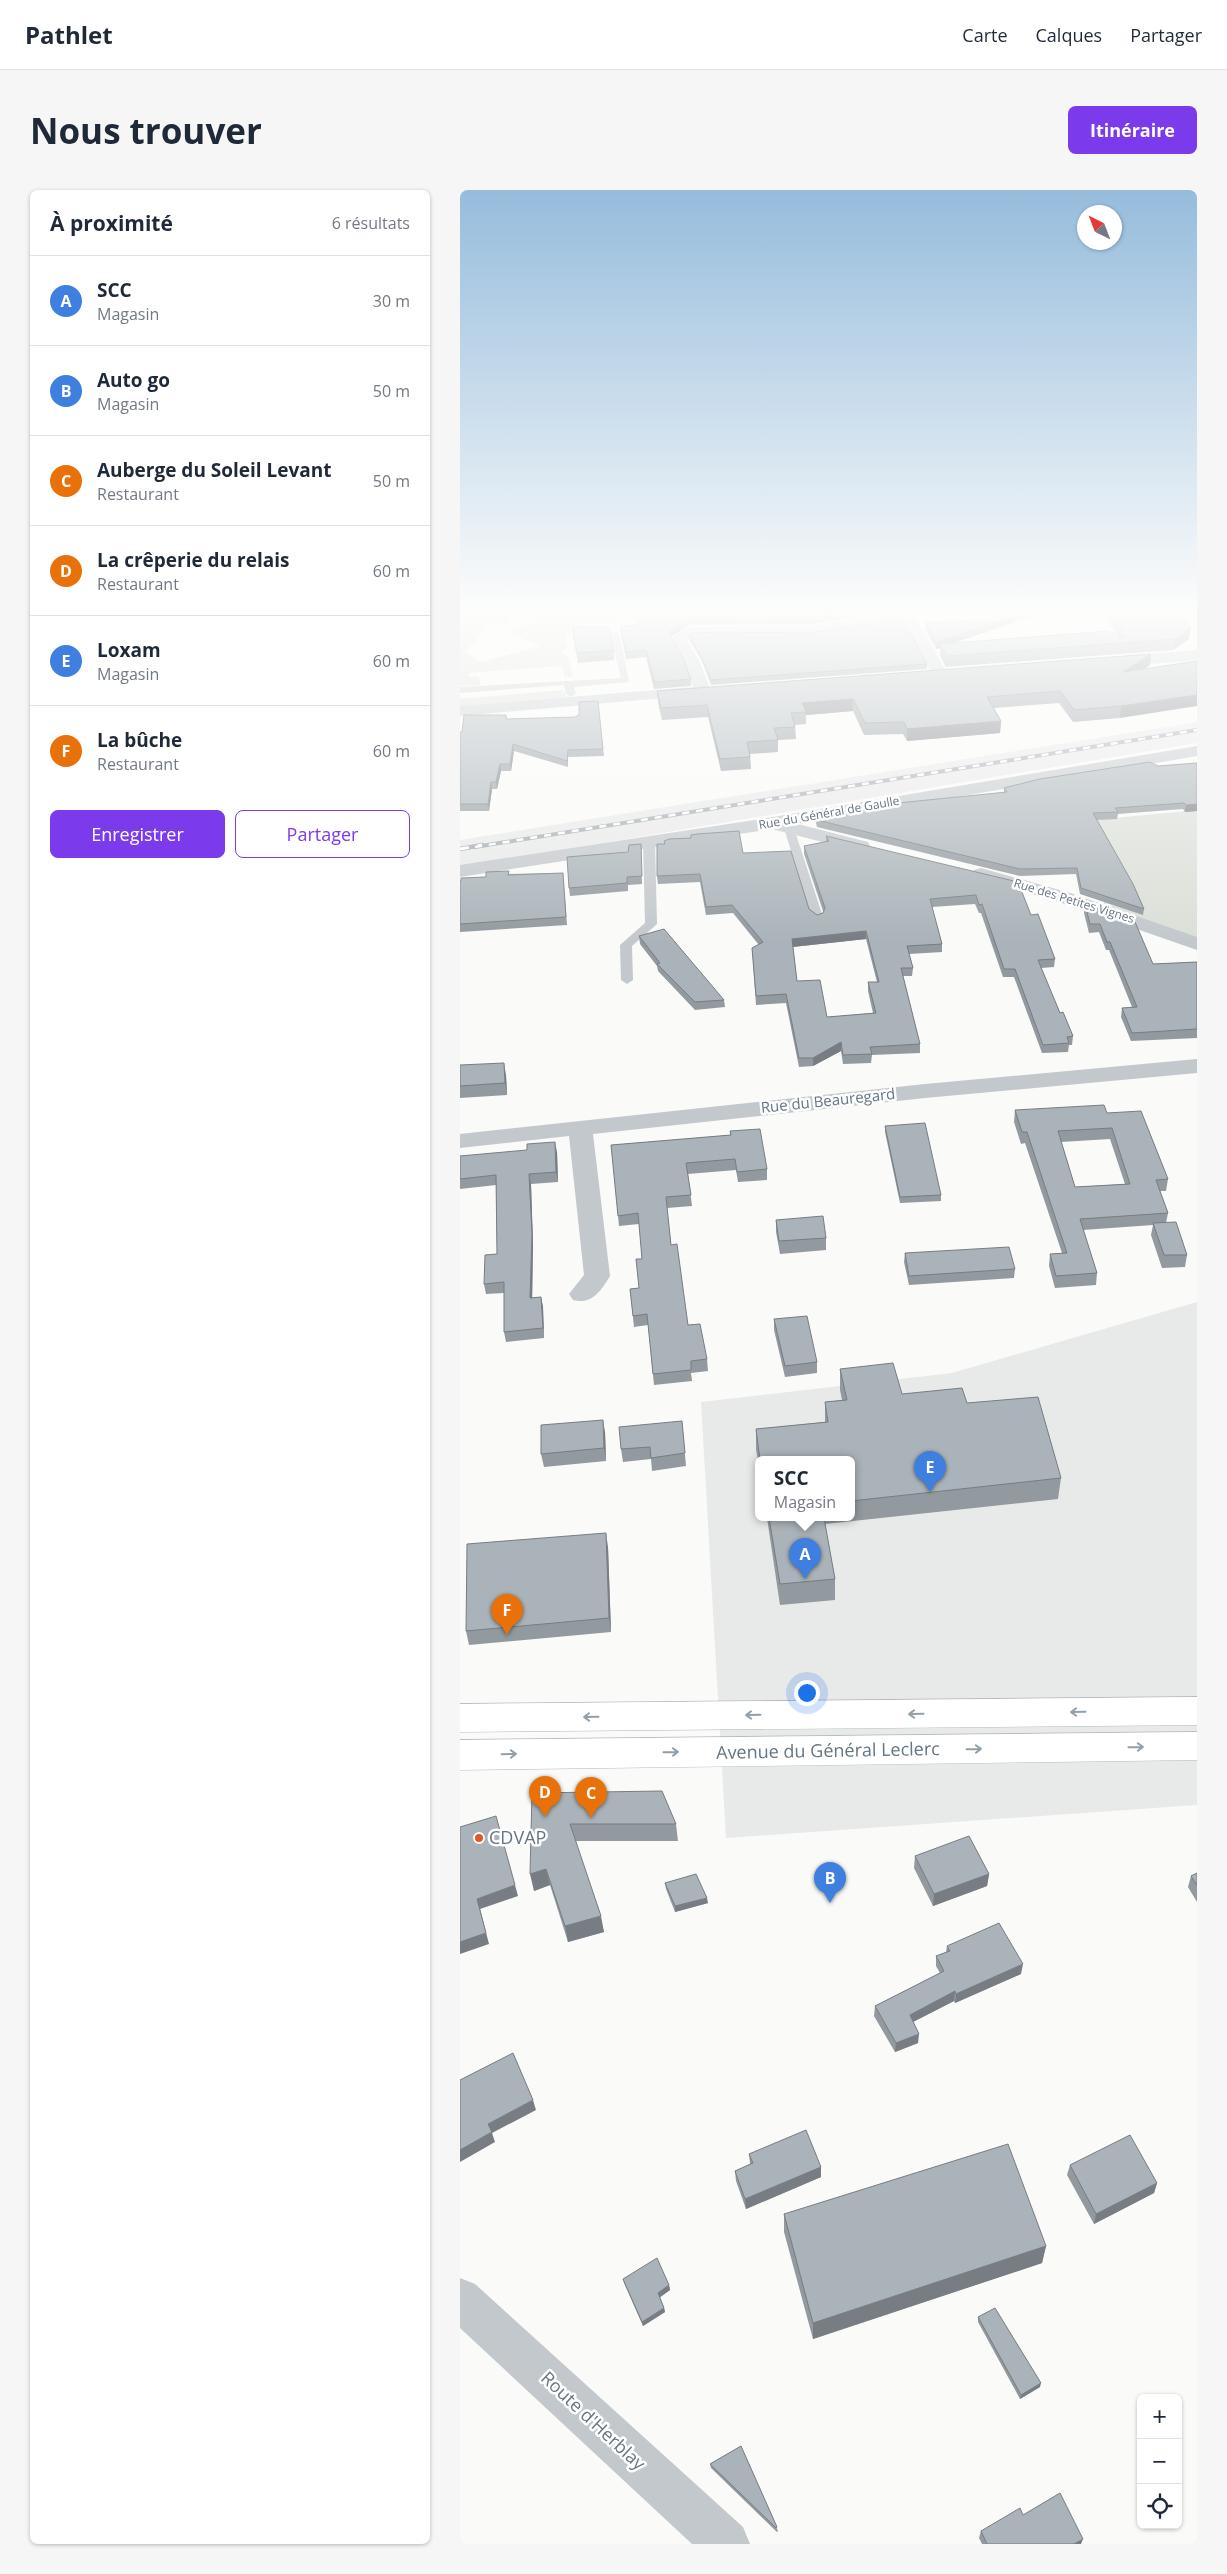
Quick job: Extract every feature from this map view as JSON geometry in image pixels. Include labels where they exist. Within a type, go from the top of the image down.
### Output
[{"type":"main road","points":[[460,1718],[1197,1711]]},
{"type":"main road","name":"Avenue du Général Leclerc","points":[[460,1755],[1197,1746]]},
{"type":"street","name":"Rue du Général de Gaulle","points":[[460,871],[649,842],[781,826],[1197,751]]},
{"type":"street","points":[[781,826],[883,851]]},
{"type":"street","name":"Rue des Petites Vignes","points":[[959,869],[1035,887],[1143,923],[1197,944]]},
{"type":"street","name":"Rue du Beauregard","points":[[460,1141],[924,1091],[1197,1066]]},
{"type":"street","points":[[580,1127],[598,1276],[582,1294]]},
{"type":"street","name":"Route d'Herblay","points":[[460,2299],[726,2544]]},
{"type":"lane","points":[[781,826],[817,917]]},
{"type":"lane","points":[[627,980],[626,946],[651,924],[649,842]]},
{"type":"shaded area","points":[[1185,724],[1197,724],[1197,743],[460,867],[460,840]]},
{"type":"shaded area","points":[[1197,810],[1197,938],[1102,904],[1110,897],[1093,820]]},
{"type":"shaded area","points":[[1197,1302],[1197,1805],[726,1838],[701,1402],[952,1373]]},
{"type":"building","points":[[463,724],[600,724],[603,749],[568,750],[567,761],[513,744],[510,764],[500,764],[496,782],[491,782],[488,804],[460,804],[460,732],[462,732]]},
{"type":"building","points":[[712,724],[794,724],[795,727],[774,728],[778,740],[747,742],[750,757],[720,759]]},
{"type":"building","points":[[905,724],[967,724],[907,729]]},
{"type":"building","points":[[1150,762],[1158,766],[1197,763],[1197,804],[1186,805],[1184,803],[1115,808],[1118,812],[1093,813],[1133,884],[1144,909],[1081,888],[1077,868],[1020,869],[817,820],[816,816],[888,804],[1007,792],[1004,788],[1040,779]]},
{"type":"building","points":[[739,831],[743,853],[791,851],[809,909],[817,915],[823,913],[825,908],[804,846],[829,841],[826,836],[1018,882],[1031,915],[1038,914],[1055,959],[1038,960],[1060,1013],[1063,1012],[1073,1036],[1067,1037],[1069,1043],[1043,1045],[1015,969],[1004,969],[982,904],[979,905],[976,895],[930,899],[942,944],[907,946],[913,968],[901,968],[920,1044],[870,1047],[872,1054],[843,1055],[841,1042],[813,1058],[799,1058],[786,994],[756,996],[752,948],[763,942],[732,905],[706,907],[700,874],[657,876],[657,844],[665,844],[664,841],[669,839],[691,838],[691,835]],"holes":[[[866,931],[879,982],[868,982],[876,1013],[827,1017],[820,980],[797,981],[792,939]]]},
{"type":"building","points":[[641,844],[642,876],[627,877],[627,883],[569,888],[567,857],[628,852],[629,845]]},
{"type":"building","points":[[509,871],[508,875],[563,873],[566,917],[460,924],[461,878],[486,877],[486,872]]},
{"type":"building","points":[[1085,904],[1135,922],[1153,964],[1197,962],[1197,1029],[1132,1033],[1122,1008],[1137,1007],[1110,942],[1107,942],[1100,924],[1090,924]]},
{"type":"building","points":[[664,929],[724,1000],[695,1002],[657,964],[660,963],[639,936]]},
{"type":"building","points":[[504,1063],[505,1083],[460,1086],[460,1065]]},
{"type":"building","points":[[1104,1105],[1107,1113],[1141,1111],[1168,1179],[1156,1180],[1168,1213],[1080,1219],[1097,1273],[1056,1276],[1050,1254],[1067,1253],[1027,1132],[1022,1132],[1015,1110]],"holes":[[[1112,1128],[1130,1184],[1075,1187],[1058,1131]]]},
{"type":"building","points":[[925,1123],[941,1195],[900,1197],[885,1126]]},
{"type":"building","points":[[760,1129],[767,1169],[737,1172],[735,1159],[686,1163],[691,1195],[666,1197],[671,1245],[677,1244],[688,1325],[700,1324],[707,1359],[691,1361],[691,1370],[653,1374],[647,1314],[633,1316],[630,1289],[639,1288],[636,1259],[642,1259],[638,1213],[618,1216],[611,1145],[731,1135],[730,1131]]},
{"type":"building","points":[[555,1142],[556,1172],[529,1174],[532,1234],[530,1298],[541,1297],[543,1328],[504,1332],[504,1282],[484,1284],[485,1255],[497,1254],[496,1175],[460,1179],[460,1156],[527,1150],[527,1144]]},
{"type":"building","points":[[823,1216],[826,1238],[779,1241],[776,1220]]},
{"type":"building","points":[[1176,1222],[1187,1255],[1164,1255],[1153,1223]]},
{"type":"building","points":[[1009,1247],[1015,1269],[909,1276],[905,1253]]},
{"type":"building","points":[[807,1316],[817,1362],[785,1366],[774,1319]]},
{"type":"building","points":[[893,1363],[902,1394],[962,1388],[967,1403],[1038,1397],[1061,1478],[855,1501],[855,1456],[759,1456],[756,1429],[828,1422],[825,1402],[847,1400],[840,1369]]},
{"type":"building","points":[[603,1420],[604,1448],[541,1454],[541,1425]]},
{"type":"building","points":[[682,1421],[685,1453],[651,1458],[650,1447],[621,1449],[619,1427]]},
{"type":"building","points":[[770,1521],[825,1521],[835,1579],[780,1584]]},
{"type":"building","points":[[606,1533],[609,1618],[466,1631],[467,1544]]},
{"type":"building","points":[[662,1791],[676,1824],[570,1824],[601,1916],[565,1926],[546,1869],[530,1874],[532,1793]]},
{"type":"building","points":[[496,1816],[515,1885],[477,1899],[486,1933],[460,1942],[460,1827]]},
{"type":"building","points":[[969,1836],[989,1874],[934,1894],[915,1856]]},
{"type":"building","points":[[1197,1873],[1197,1885],[1191,1876]]},
{"type":"building","points":[[696,1874],[707,1898],[675,1906],[665,1883]]},
{"type":"building","points":[[999,1923],[1023,1964],[956,1994],[955,1991],[910,2015],[919,2034],[896,2043],[875,2006],[944,1971],[936,1956],[950,1951],[947,1946]]},
{"type":"building","points":[[513,2053],[533,2100],[488,2124],[492,2132],[460,2150],[460,2080]]},
{"type":"building","points":[[806,2130],[821,2167],[745,2199],[735,2171],[753,2163],[749,2154]]},
{"type":"building","points":[[1130,2135],[1157,2183],[1096,2214],[1070,2165]]},
{"type":"building","points":[[1008,2144],[1046,2246],[813,2323],[784,2214]]},
{"type":"building","points":[[657,2258],[669,2285],[658,2293],[664,2308],[642,2322],[623,2279]]},
{"type":"building","points":[[995,2308],[1041,2383],[1021,2395],[978,2317]]},
{"type":"building","points":[[741,2446],[777,2527],[776,2528],[710,2464]]},
{"type":"building","points":[[1060,2493],[1083,2539],[1074,2544],[987,2544],[981,2531],[1020,2508],[1023,2515]]},
{"type":"railway","points":[[475,847],[1197,730]]},
{"type":"railway","points":[[460,849],[482,845]]},
{"type":"place","name":"Loxam","points":[[930,1492]]},
{"type":"place","name":"SCC","points":[[805,1579]]},
{"type":"place","name":"La bûche","points":[[507,1635]]},
{"type":"place","name":"La crêperie du relais","points":[[545,1817]]},
{"type":"place","name":"Auberge du Soleil Levant","points":[[591,1818]]},
{"type":"place","name":"CDVAP","points":[[479,1838]]},
{"type":"place","name":"Auto go","points":[[830,1903]]}]
